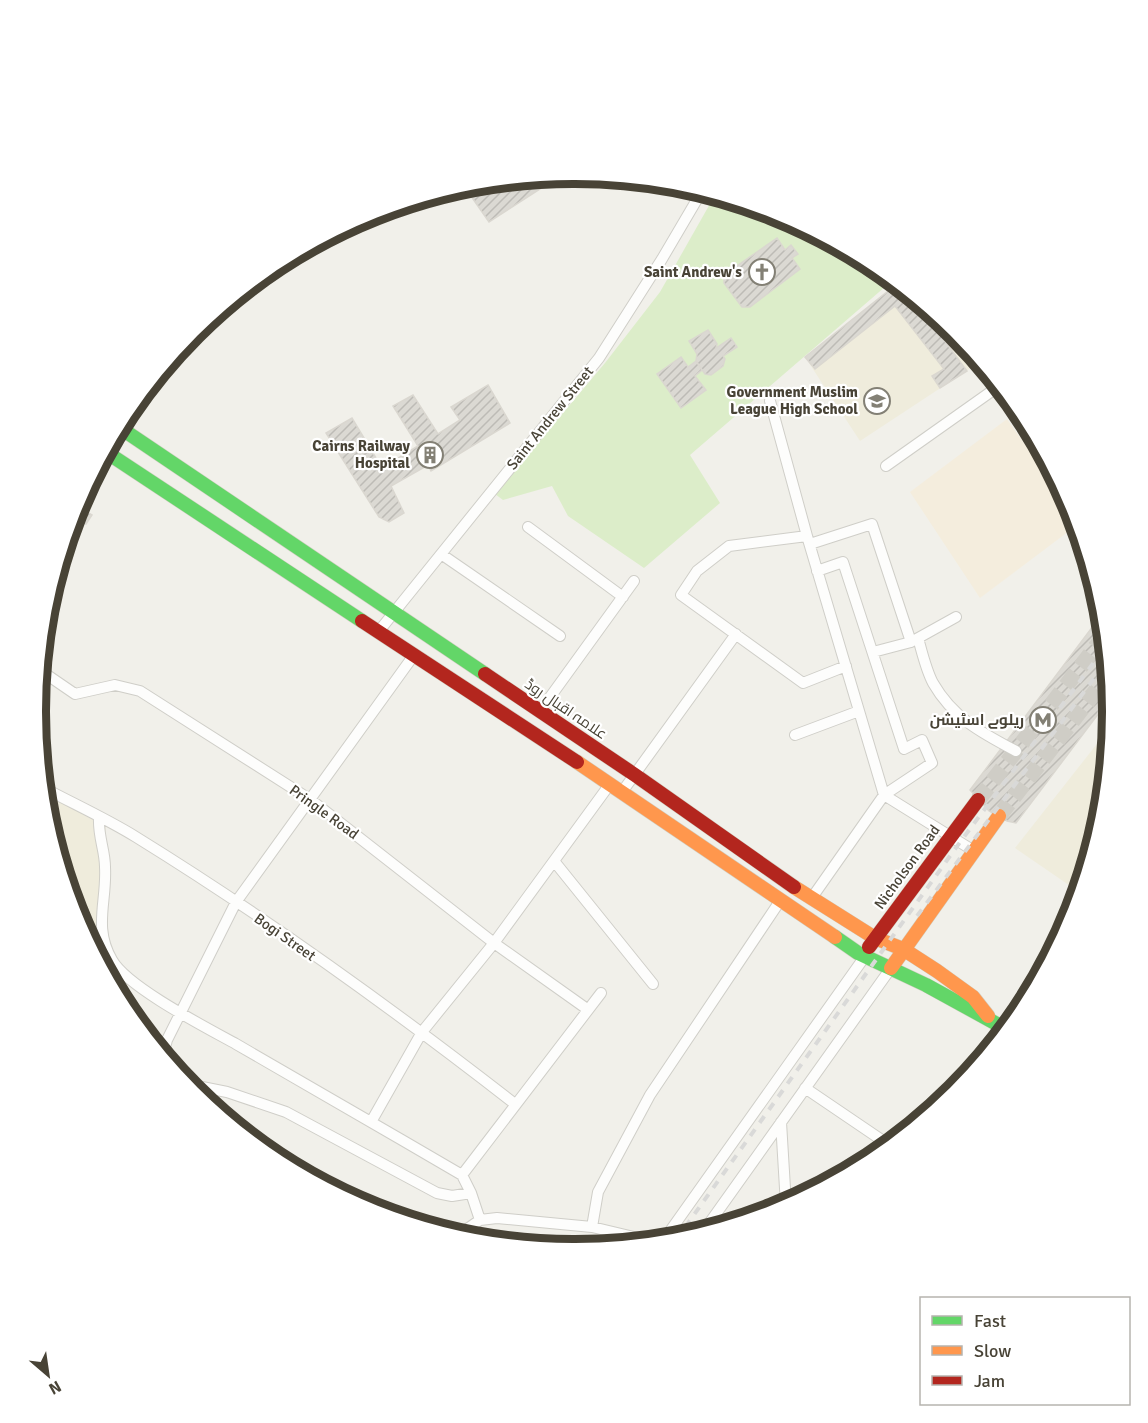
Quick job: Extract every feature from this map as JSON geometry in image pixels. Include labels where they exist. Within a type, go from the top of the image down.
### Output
[{"type":"main road","name":"علامہ اقبال روڈ","points":[[127,432],[635,775],[811,899],[876,938],[903,949],[973,997],[990,1019]]},
{"type":"main road","name":"علامہ اقبال روڈ","points":[[113,456],[610,784],[780,902],[864,956],[999,1024]]},
{"type":"main road","name":"Nicholson Road","points":[[864,956],[978,800]]},
{"type":"main road","points":[[891,968],[999,816]]},
{"type":"street","name":"Saint Andrew Street","points":[[379,631],[599,358],[657,268],[697,199]]},
{"type":"street","points":[[886,466],[992,391]]},
{"type":"street","points":[[770,401],[884,795],[951,835],[974,852]]},
{"type":"street","points":[[846,666],[803,683],[681,595],[697,571],[729,546],[809,540],[872,524],[914,640],[932,682],[950,707],[973,728],[1016,751]]},
{"type":"street","points":[[528,527],[623,597]]},
{"type":"street","points":[[441,554],[560,636]]},
{"type":"street","points":[[811,899],[884,795],[932,763],[922,740],[904,749],[843,562],[818,570]]},
{"type":"street","points":[[540,711],[634,581]]},
{"type":"street","points":[[873,652],[914,640],[956,617]]},
{"type":"street","points":[[622,792],[736,634]]},
{"type":"street","points":[[166,1045],[236,902],[414,655]]},
{"type":"street","name":"Pringle Road","points":[[48,676],[75,694],[115,685],[140,691],[311,800],[494,943],[587,1009]]},
{"type":"street","points":[[795,735],[859,711]]},
{"type":"street","points":[[371,1122],[422,1032],[494,943],[610,784]]},
{"type":"street","name":"Bogi Street","points":[[53,793],[135,836],[236,902],[422,1032],[515,1104]]},
{"type":"street","points":[[99,818],[98,832],[106,864],[100,920],[104,944],[113,963],[133,982],[181,1012],[462,1175],[480,1220]]},
{"type":"street","points":[[554,861],[654,984]]},
{"type":"street","points":[[592,1227],[598,1192],[651,1095],[780,902]]},
{"type":"street","points":[[671,1230],[864,956]]},
{"type":"street","points":[[711,1221],[891,968]]},
{"type":"street","points":[[462,1175],[601,993]]},
{"type":"street","points":[[205,1088],[227,1092],[286,1112],[437,1193],[452,1196],[471,1193]]},
{"type":"street","points":[[805,1088],[881,1140]]},
{"type":"street","points":[[782,1122],[786,1195]]},
{"type":"street","points":[[468,1228],[480,1220],[497,1218],[592,1227],[629,1236]]},
{"type":"shaded area","name":"Government Muslim League High School","points":[[890,289],[922,315],[973,367],[860,441],[805,357]]},
{"type":"shaded area","points":[[1007,419],[1042,470],[1069,531],[980,598],[910,492]]},
{"type":"shaded area","points":[[1100,739],[1091,814],[1084,848],[1072,887],[1015,848]]},
{"type":"shaded area","points":[[54,796],[106,825],[97,937],[74,881],[64,848]]},
{"type":"green space","points":[[711,202],[776,224],[807,238],[886,286],[690,455],[720,503],[644,568],[568,516],[552,486],[503,500],[495,494],[605,363],[660,292]]},
{"type":"building","points":[[546,185],[489,222],[470,194]]},
{"type":"building","name":"Saint Andrew's","points":[[777,238],[785,250],[791,245],[798,254],[792,258],[800,269],[750,307],[742,307],[724,283],[724,275]]},
{"type":"building","points":[[890,289],[939,332],[967,371],[940,388],[932,376],[944,369],[895,306],[815,369],[805,357]]},
{"type":"building","points":[[708,330],[717,344],[716,348],[731,338],[737,347],[723,356],[725,359],[723,366],[711,375],[705,374],[696,361],[697,354],[689,341]]},
{"type":"building","points":[[681,357],[688,367],[696,361],[702,370],[695,376],[706,390],[681,408],[657,374]]},
{"type":"building","name":"Cairns Railway Hospital","points":[[488,385],[510,423],[431,471],[428,465],[391,486],[404,513],[389,522],[379,517],[326,433],[352,418],[382,468],[418,446],[393,406],[413,395],[438,434],[460,420],[451,407]]},
{"type":"building","points":[[86,511],[92,515],[86,524],[82,522]]},
{"type":"building","points":[[1094,625],[1102,709],[1016,823],[1007,821],[989,811],[970,790]]},
{"type":"tunnel","points":[[978,800],[1097,645]]},
{"type":"tunnel","points":[[999,816],[1100,685]]},
{"type":"railway","points":[[685,1227],[955,849],[1098,656]]},
{"type":"railway","points":[[917,916],[1099,671]]},
{"type":"traffic: fast","points":[[127,432],[485,674]]},
{"type":"traffic: fast","points":[[113,456],[362,621]]},
{"type":"traffic: fast","points":[[835,937],[858,953],[926,985],[998,1025]]},
{"type":"traffic: slow","points":[[577,762],[835,937]]},
{"type":"traffic: slow","points":[[891,968],[999,816]]},
{"type":"traffic: slow","points":[[794,887],[875,938],[903,949],[937,971],[973,997],[988,1016]]},
{"type":"traffic: jam","points":[[362,621],[577,762]]},
{"type":"traffic: jam","points":[[485,674],[635,775],[794,887]]},
{"type":"traffic: jam","points":[[869,947],[978,800]]},
{"type":"place","name":"Saint Andrew's","points":[[762,272]]},
{"type":"place","name":"Government Muslim League High School","points":[[877,401]]},
{"type":"place","name":"Cairns Railway Hospital","points":[[430,455]]},
{"type":"place","name":"ریلوے اسٹیشن","points":[[1043,720]]}]
